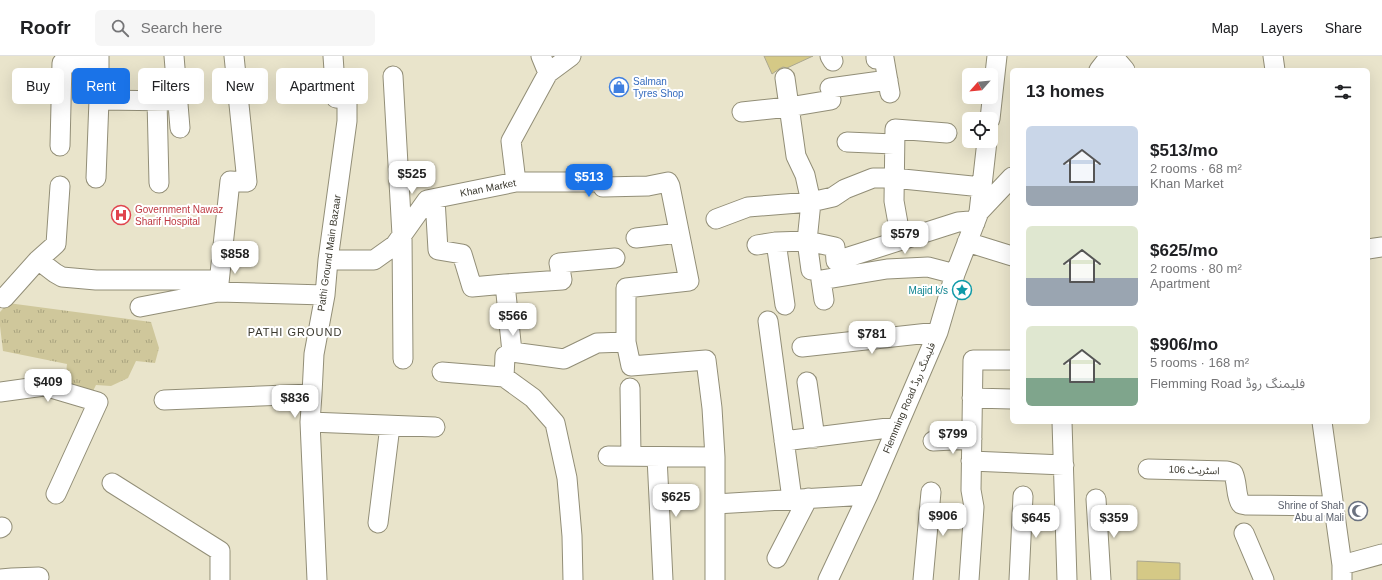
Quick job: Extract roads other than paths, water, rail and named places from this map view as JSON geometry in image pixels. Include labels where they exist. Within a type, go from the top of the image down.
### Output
[{"type":"street","points":[[174,56],[175,68]]},
{"type":"street","points":[[218,286],[230,181],[247,182],[234,56]]},
{"type":"street","name":"Pathi Ground Main Bazaar","points":[[317,580],[310,422],[314,354],[325,294],[328,260],[347,121],[347,98],[336,98],[333,56]]},
{"type":"street","points":[[516,182],[511,141],[545,64],[566,61],[571,56]]},
{"type":"street","points":[[742,112],[789,107],[831,94],[889,86],[884,58],[876,59],[876,56]]},
{"type":"street","points":[[991,112],[997,56]]},
{"type":"street","points":[[1101,68],[1110,56]]},
{"type":"street","points":[[1113,56],[1123,68]]},
{"type":"street","points":[[1273,56],[1275,68]]},
{"type":"street","points":[[60,146],[62,63],[99,60]]},
{"type":"street","points":[[393,76],[402,235],[403,359]]},
{"type":"street","points":[[785,78],[796,156],[805,175],[811,202],[807,241],[811,270]]},
{"type":"street","points":[[96,178],[99,104]]},
{"type":"street","points":[[157,104],[159,183]]},
{"type":"street","points":[[178,104],[180,128]]},
{"type":"street","points":[[901,240],[894,202],[895,129],[948,133]]},
{"type":"street","points":[[847,142],[894,144]]},
{"type":"street","points":[[977,218],[986,148]]},
{"type":"street","points":[[716,219],[748,207],[811,202],[833,197],[845,189],[873,178],[894,178],[982,188]]},
{"type":"street","points":[[757,245],[776,242],[807,241],[835,247],[836,260],[958,222],[970,221],[977,218],[1010,179]]},
{"type":"street","name":"Khan Market","points":[[328,260],[374,260],[395,245],[427,200],[516,182],[600,182],[603,187],[648,186],[668,182],[679,233]]},
{"type":"street","points":[[4,298],[38,260],[56,244],[60,186]]},
{"type":"street","points":[[435,199],[438,250],[462,254],[472,287],[562,280],[559,263],[615,258]]},
{"type":"street","name":"Flemming Road فلیمنگ روڈ","points":[[828,580],[868,495],[938,332],[955,274],[977,218]]},
{"type":"street","points":[[636,238],[679,233],[689,282],[626,288],[626,342],[631,366],[706,360],[712,408],[715,457],[715,580]]},
{"type":"street","points":[[776,242],[785,305]]},
{"type":"street","points":[[968,242],[1010,255]]},
{"type":"street","points":[[1370,249],[1382,247]]},
{"type":"street","points":[[38,260],[62,277],[325,294]]},
{"type":"street","points":[[824,300],[821,280],[887,269],[928,267],[955,274]]},
{"type":"street","points":[[505,284],[512,352]]},
{"type":"street","points":[[140,307],[218,286]]},
{"type":"street","points":[[768,321],[784,441],[800,499],[777,558]]},
{"type":"street","points":[[802,347],[938,332]]},
{"type":"street","points":[[504,377],[505,356],[512,352],[564,359],[597,343],[626,342]]},
{"type":"street","points":[[969,580],[974,507],[971,490],[973,360],[1010,360]]},
{"type":"street","points":[[442,372],[504,377],[533,398],[555,423],[567,478],[572,536],[572,580]]},
{"type":"street","points":[[807,382],[815,438]]},
{"type":"street","points":[[0,392],[44,386],[98,402],[56,494]]},
{"type":"street","points":[[630,388],[632,456]]},
{"type":"street","points":[[164,400],[312,394]]},
{"type":"street","points":[[972,398],[1010,399]]},
{"type":"street","points":[[310,422],[435,427]]},
{"type":"street","points":[[1062,424],[1067,580]]},
{"type":"street","points":[[1322,424],[1342,572],[1382,554]]},
{"type":"street","points":[[378,523],[390,426]]},
{"type":"street","points":[[784,441],[896,427]]},
{"type":"street","points":[[933,441],[972,439]]},
{"type":"street","points":[[608,456],[715,457]]},
{"type":"street","points":[[657,457],[663,580]]},
{"type":"street","points":[[971,461],[1064,465]]},
{"type":"street","name":"اسٹریٹ 106","points":[[1148,469],[1227,471],[1233,473],[1236,478],[1238,499],[1241,504],[1246,505],[1334,506]]},
{"type":"street","points":[[112,482],[220,550],[220,580]]},
{"type":"street","points":[[924,580],[931,492]]},
{"type":"street","points":[[715,504],[868,495]]},
{"type":"street","points":[[1019,580],[1023,496]]},
{"type":"street","points":[[1096,499],[1101,580]]},
{"type":"street","points":[[1244,533],[1264,580]]},
{"type":"street","points":[[0,579],[40,577]]},
{"type":"place","name":"Salman Tyres Shop","points":[[619,87]]},
{"type":"place","name":"Government Nawaz Sharif Hospital","points":[[121,215]]},
{"type":"place","name":"Majid k/s","points":[[962,290]]},
{"type":"place","name":"Shrine of Shah Abu al Mali","points":[[1358,511]]},
{"type":"district","name":"PATHI GROUND","points":[[295,332]]}]
